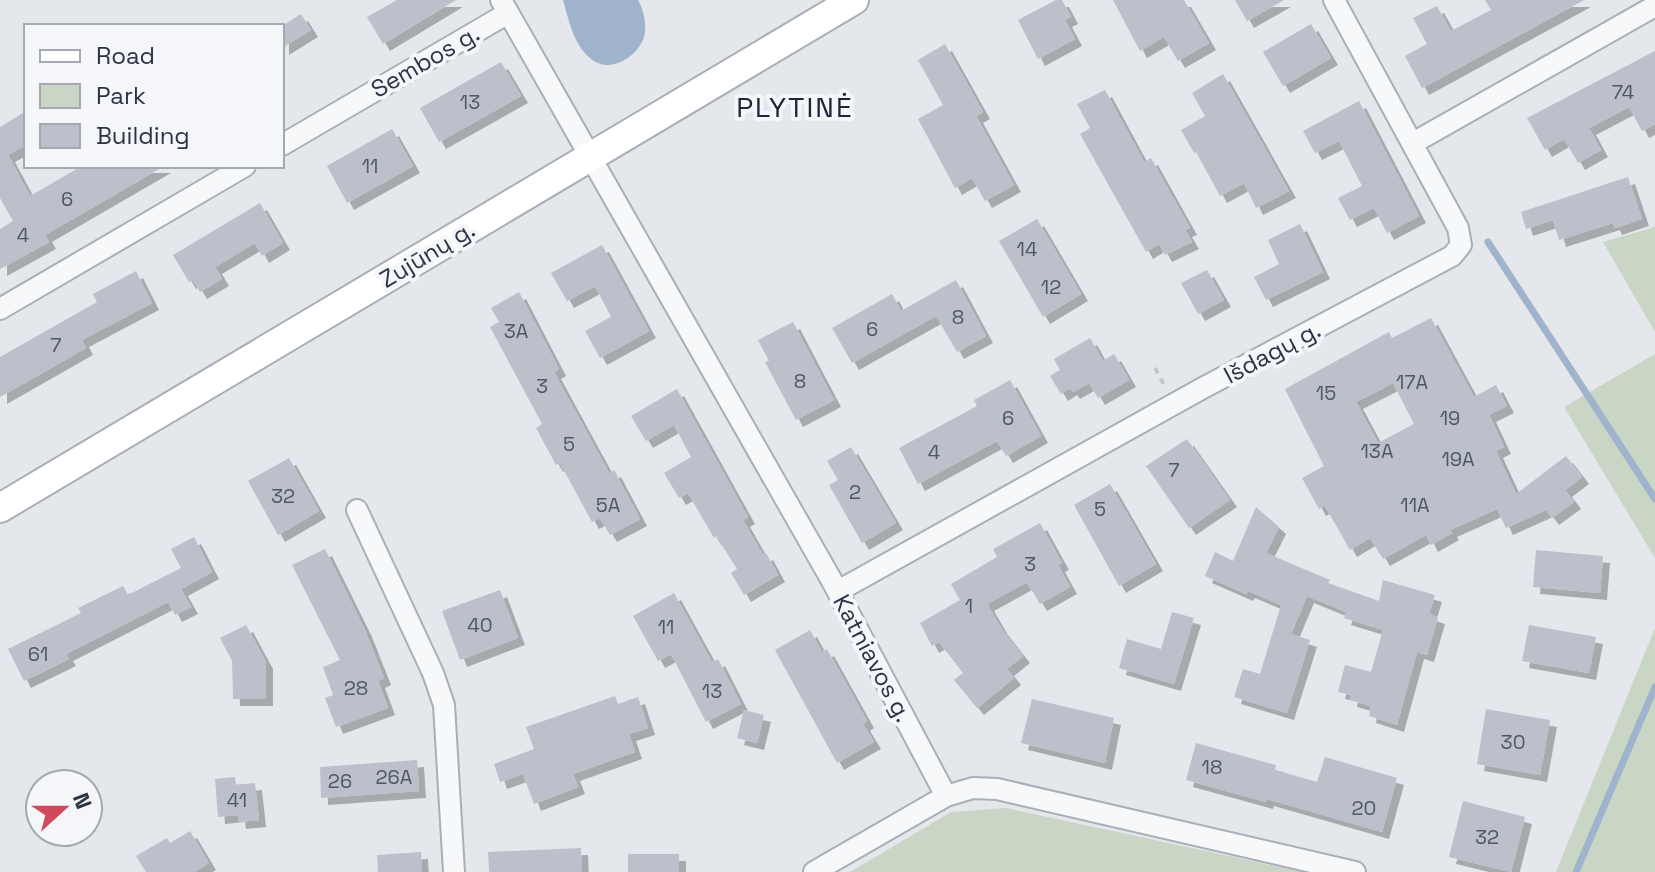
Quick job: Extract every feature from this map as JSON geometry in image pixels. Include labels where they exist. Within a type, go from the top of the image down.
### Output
[{"type":"main road","name":"Zujūnų g.","points":[[0,508],[854,0]]},
{"type":"street","name":"Išdagų g.","points":[[838,591],[1201,389],[1452,256],[1461,245],[1458,228],[1334,0]]},
{"type":"street","name":"Sembos g.","points":[[284,144],[504,6],[592,156]]},
{"type":"street","points":[[1413,143],[1655,6]]},
{"type":"street","name":"Katniavos g.","points":[[592,156],[838,591],[946,796]]},
{"type":"street","points":[[0,309],[242,168]]},
{"type":"street","points":[[357,510],[416,634],[444,705],[454,872]]},
{"type":"street","points":[[814,872],[946,796],[973,788],[997,789],[1355,872]]},
{"type":"green space","points":[[1655,227],[1655,332],[1603,242]]},
{"type":"green space","points":[[1655,354],[1655,558],[1564,407]]},
{"type":"green space","points":[[1655,628],[1655,872],[1556,872]]},
{"type":"green space","points":[[1006,808],[1304,872],[850,872],[951,812]]},
{"type":"water","points":[[563,0],[638,0],[644,15],[643,39],[634,53],[619,63],[610,65],[594,61],[577,42]]},
{"type":"building","points":[[397,0],[456,0],[383,44],[367,17]]},
{"type":"building","points":[[1056,0],[1062,0],[1071,17],[1065,20],[1075,39],[1038,59],[1018,20]]},
{"type":"building","points":[[1113,0],[1184,0],[1209,43],[1178,61],[1164,37],[1140,51]]},
{"type":"building","points":[[1235,0],[1284,0],[1247,21]]},
{"type":"building","points":[[1485,0],[1584,0],[1422,88],[1405,56],[1427,44],[1413,18],[1437,6],[1451,31],[1491,10]]},
{"type":"building","points":[[301,14],[311,30],[284,47],[284,25]]},
{"type":"building","points":[[1311,24],[1331,58],[1283,86],[1263,52]]},
{"type":"building","points":[[945,44],[983,112],[976,116],[1014,185],[985,201],[972,178],[955,188],[918,119],[943,105],[918,60]]},
{"type":"building","points":[[1655,51],[1655,124],[1642,131],[1629,107],[1589,128],[1601,150],[1578,163],[1564,139],[1545,150],[1527,118]]},
{"type":"building","points":[[501,62],[521,96],[439,142],[420,108]]},
{"type":"building","points":[[1223,74],[1289,191],[1256,208],[1244,183],[1220,196],[1181,130],[1205,116],[1192,93]]},
{"type":"building","points":[[1105,90],[1144,162],[1151,158],[1190,228],[1185,230],[1192,242],[1165,255],[1159,244],[1146,252],[1080,134],[1090,128],[1077,104]]},
{"type":"building","points":[[1359,101],[1419,216],[1387,233],[1374,208],[1350,220],[1338,198],[1362,186],[1339,141],[1315,153],[1303,131]]},
{"type":"building","points":[[24,112],[24,146],[8,155],[30,196],[79,168],[161,168],[45,235],[49,242],[0,269],[0,229],[13,221],[0,198],[0,127]]},
{"type":"building","points":[[392,129],[413,166],[347,203],[327,166]]},
{"type":"building","points":[[1628,177],[1642,219],[1615,228],[1613,223],[1559,240],[1553,220],[1526,229],[1521,212]]},
{"type":"building","points":[[260,203],[283,243],[262,256],[255,243],[215,267],[222,279],[200,292],[193,280],[189,282],[173,255]]},
{"type":"building","points":[[1037,219],[1081,294],[1043,317],[999,241]]},
{"type":"building","points":[[1300,224],[1323,272],[1266,300],[1254,277],[1279,264],[1268,240]]},
{"type":"building","points":[[602,245],[649,331],[600,358],[585,331],[611,317],[595,286],[567,301],[551,273]]},
{"type":"building","points":[[1207,270],[1224,300],[1198,314],[1181,283]]},
{"type":"building","points":[[136,271],[152,303],[82,340],[86,348],[0,397],[0,357],[97,302],[93,294]]},
{"type":"building","points":[[956,280],[986,336],[957,352],[936,316],[852,363],[832,328],[892,294],[901,311]]},
{"type":"building","points":[[519,292],[559,369],[554,372],[609,473],[614,470],[640,519],[610,535],[600,518],[592,522],[560,463],[556,465],[536,428],[542,424],[490,327],[499,322],[491,308]]},
{"type":"building","points":[[1431,318],[1474,397],[1496,385],[1507,406],[1489,415],[1504,447],[1496,451],[1516,494],[1566,456],[1582,477],[1565,490],[1574,502],[1552,518],[1546,510],[1506,528],[1497,509],[1450,530],[1452,533],[1431,545],[1426,535],[1383,559],[1370,538],[1350,550],[1325,506],[1319,509],[1302,478],[1324,466],[1285,389],[1389,332],[1392,338]],"holes":[[[1393,383],[1414,424],[1378,443],[1356,402]]]},
{"type":"building","points":[[793,322],[834,400],[796,420],[765,362],[769,361],[758,340]]},
{"type":"building","points":[[1090,338],[1103,361],[1114,354],[1129,380],[1098,398],[1089,383],[1073,392],[1070,388],[1061,394],[1050,376],[1060,370],[1054,359]]},
{"type":"building","points":[[1010,380],[1041,436],[1006,456],[997,441],[918,484],[899,448],[977,406],[974,400]]},
{"type":"building","points":[[677,389],[748,517],[743,520],[778,575],[744,595],[731,573],[737,569],[716,536],[714,538],[688,493],[679,498],[664,473],[691,457],[674,425],[646,441],[631,416]]},
{"type":"building","points":[[1187,439],[1230,500],[1189,528],[1146,466]]},
{"type":"building","points":[[851,447],[896,523],[862,543],[829,485],[838,480],[827,461]]},
{"type":"building","points":[[289,458],[319,511],[278,535],[248,481]]},
{"type":"building","points":[[1110,484],[1156,564],[1119,586],[1074,505]]},
{"type":"building","points":[[1256,507],[1279,527],[1266,553],[1330,580],[1328,583],[1379,601],[1383,580],[1435,595],[1429,614],[1438,617],[1427,655],[1417,652],[1397,725],[1369,716],[1371,706],[1350,700],[1351,695],[1338,692],[1345,665],[1371,672],[1383,630],[1344,618],[1346,612],[1307,596],[1291,634],[1310,640],[1287,713],[1234,697],[1243,669],[1260,674],[1281,605],[1205,576],[1215,552],[1233,561]]},
{"type":"building","points":[[1040,523],[1062,563],[1058,565],[1070,587],[1040,604],[1027,582],[987,604],[1023,656],[1007,669],[1014,678],[977,708],[954,680],[963,673],[939,642],[932,646],[920,623],[960,600],[951,584],[997,557],[993,549]]},
{"type":"building","points":[[194,537],[212,572],[181,589],[191,607],[175,615],[168,602],[66,654],[69,659],[24,681],[8,649],[81,613],[78,608],[123,586],[128,595],[181,568],[171,549]]},
{"type":"building","points":[[325,549],[365,630],[384,678],[378,681],[388,708],[336,727],[325,698],[333,695],[323,667],[340,660],[292,565]]},
{"type":"building","points":[[1536,550],[1603,556],[1600,593],[1533,587]]},
{"type":"building","points":[[500,590],[518,638],[460,660],[442,611]]},
{"type":"building","points":[[674,593],[712,662],[718,659],[741,704],[706,722],[671,654],[658,661],[633,616]]},
{"type":"building","points":[[1172,612],[1194,618],[1174,684],[1119,668],[1127,639],[1161,649]]},
{"type":"building","points":[[246,625],[266,662],[266,699],[233,699],[232,661],[220,638]]},
{"type":"building","points":[[1529,625],[1596,637],[1589,673],[1522,661]]},
{"type":"building","points":[[810,630],[822,652],[827,649],[867,721],[863,724],[874,742],[837,763],[775,650]]},
{"type":"building","points":[[615,696],[618,704],[638,697],[648,728],[629,734],[635,752],[573,774],[578,787],[534,804],[523,774],[500,782],[494,764],[534,749],[526,727]]},
{"type":"building","points":[[1032,699],[1114,718],[1105,763],[1021,743]]},
{"type":"building","points":[[1486,709],[1550,720],[1540,775],[1477,764]]},
{"type":"building","points":[[744,710],[764,715],[757,743],[737,738]]},
{"type":"building","points":[[1196,743],[1276,765],[1275,770],[1317,782],[1325,757],[1397,778],[1382,832],[1267,799],[1266,802],[1186,780]]},
{"type":"building","points":[[417,760],[419,791],[321,798],[320,767]]},
{"type":"building","points":[[235,777],[236,785],[255,783],[259,820],[239,822],[238,815],[218,817],[215,779]]},
{"type":"building","points":[[1463,801],[1525,817],[1511,872],[1449,857]]},
{"type":"building","points":[[190,831],[209,863],[194,872],[146,872],[136,856],[167,838],[170,843]]},
{"type":"building","points":[[581,848],[582,872],[489,872],[488,852]]},
{"type":"building","points":[[421,852],[422,872],[378,872],[377,855]]},
{"type":"building","points":[[628,854],[679,854],[679,872],[628,872]]},
{"type":"waterway","points":[[1488,242],[1655,499]]},
{"type":"waterway","points":[[1576,872],[1655,687]]},
{"type":"district","name":"PLYTINĖ","points":[[795,107]]}]
